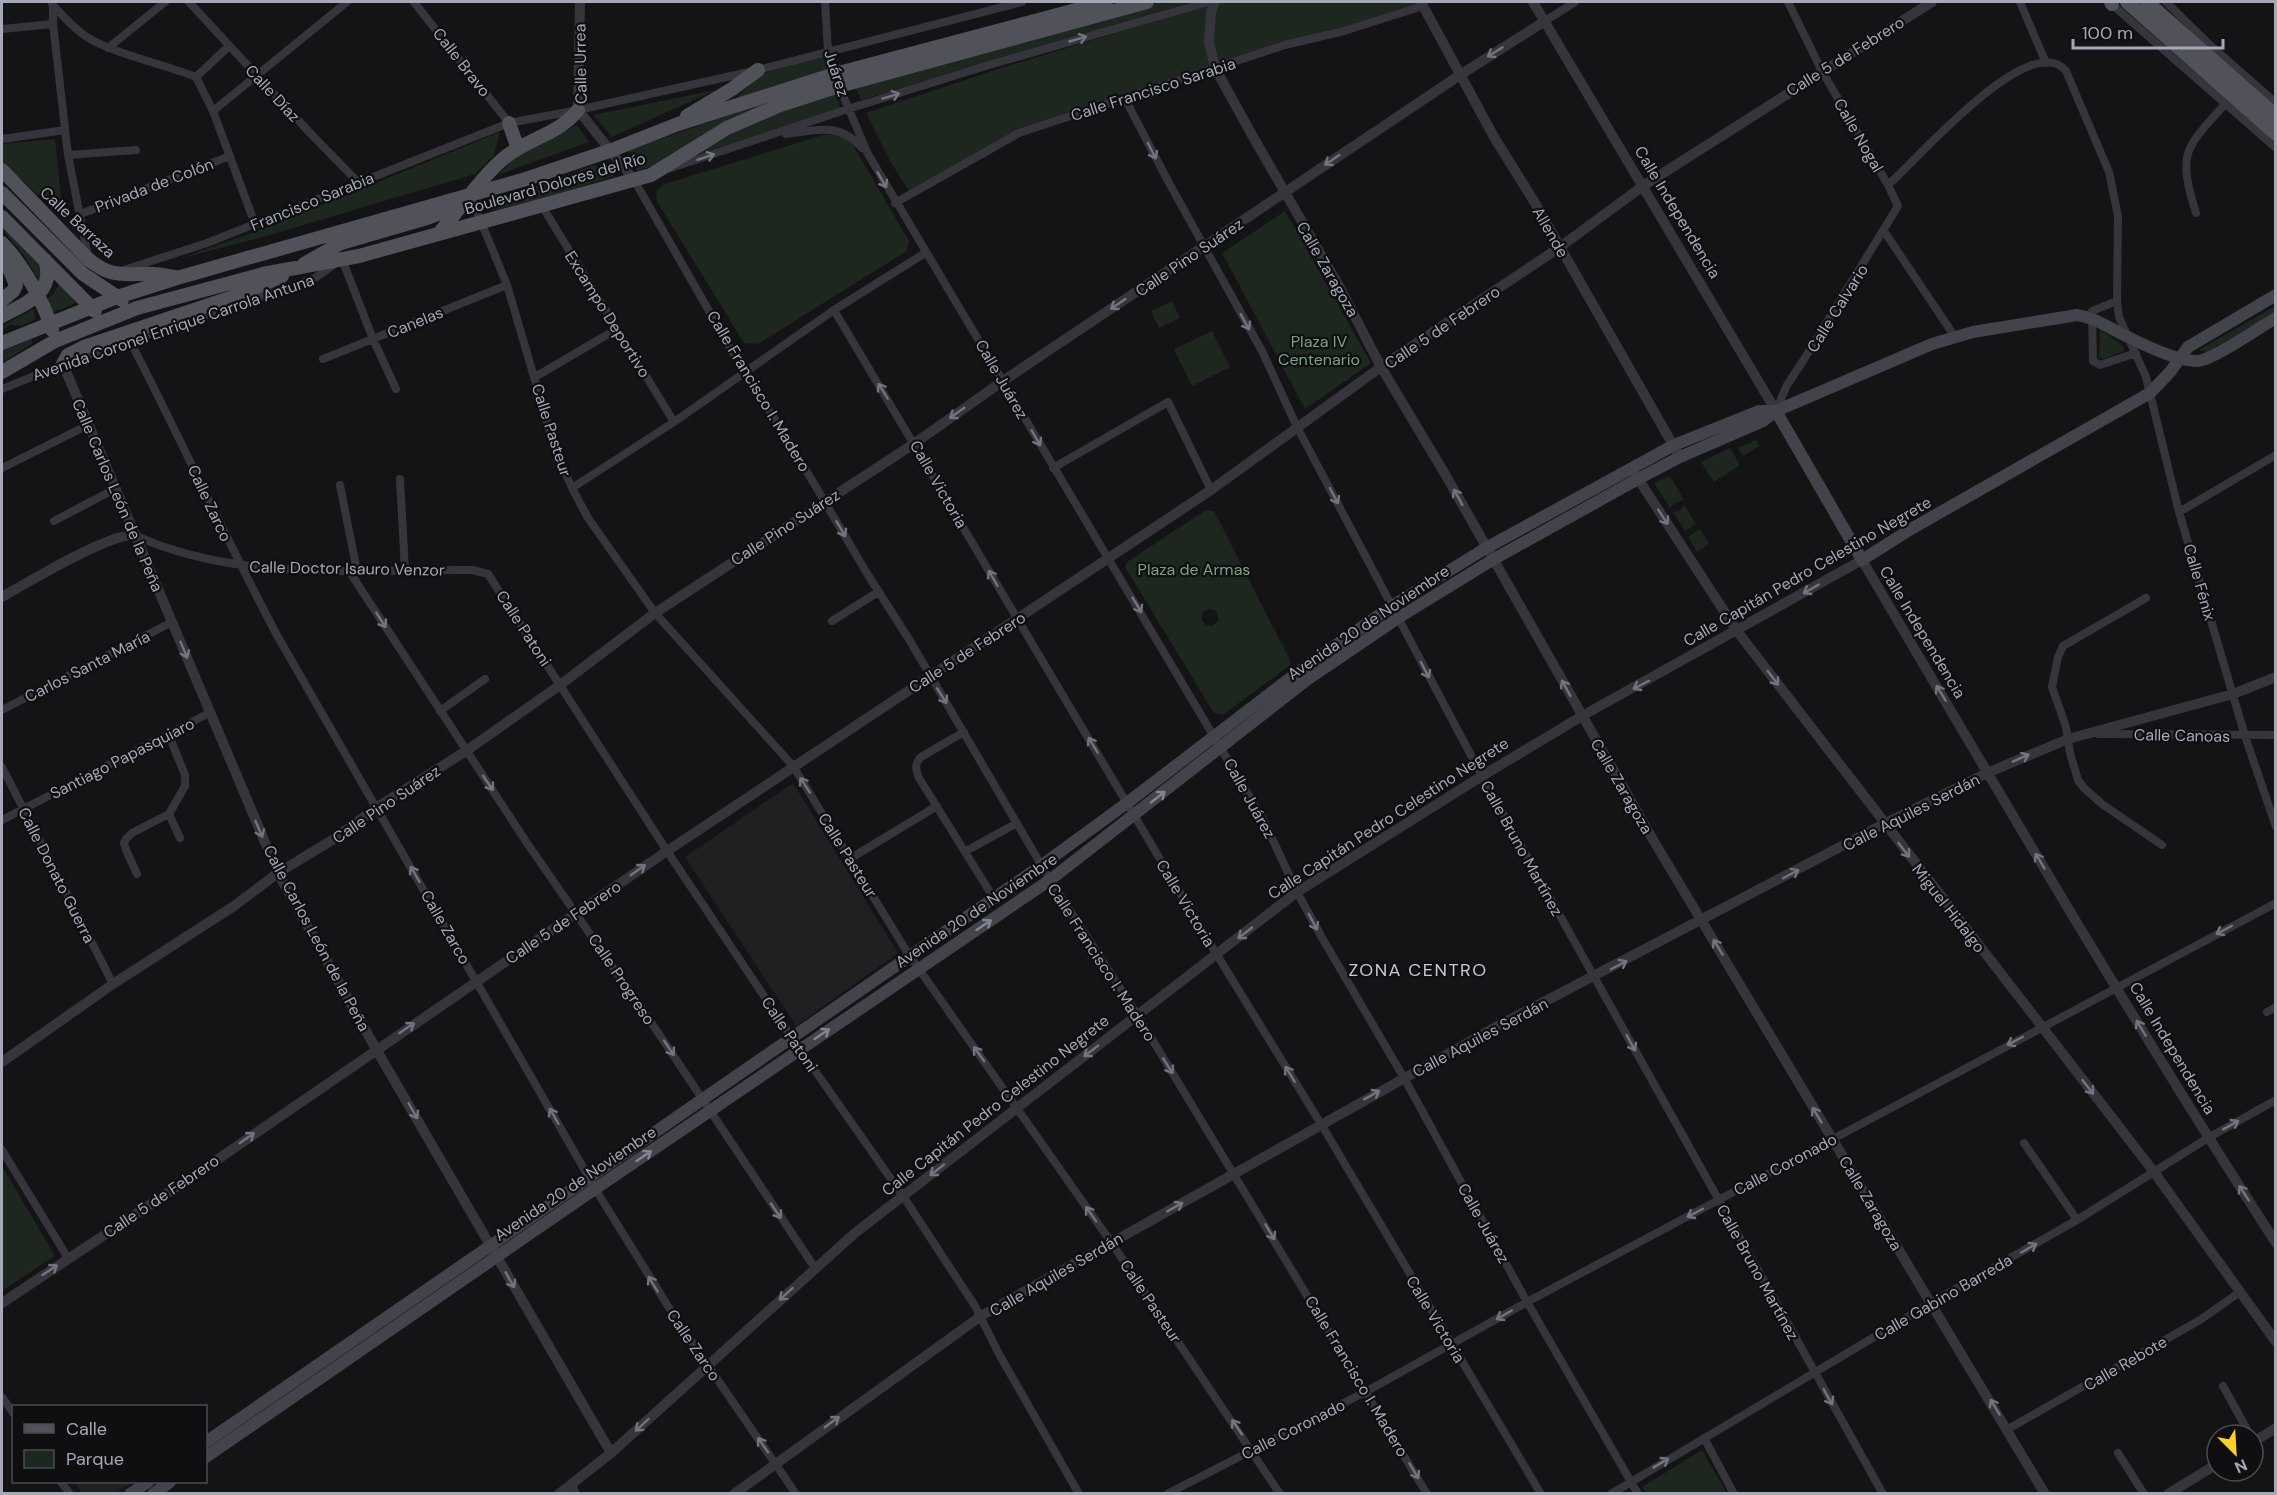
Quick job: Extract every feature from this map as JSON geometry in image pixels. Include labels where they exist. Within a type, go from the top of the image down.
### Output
[{"type":"main road","name":"Boulevard Dolores del Río","points":[[2,343],[117,297],[177,278],[526,179],[612,150],[678,124],[837,80],[1091,4],[1106,2]]},
{"type":"main road","name":"Boulevard Dolores del Río","points":[[2,372],[55,341],[137,308],[221,284],[342,259],[651,175],[714,135],[751,116],[837,80],[1147,2]]},
{"type":"main road","points":[[2127,2],[2276,134]]},
{"type":"main road","points":[[2147,2],[2276,116]]},
{"type":"main road","points":[[678,124],[758,70]]},
{"type":"main road","points":[[63,364],[65,358],[75,351],[125,337],[236,296],[301,266],[341,243],[444,212],[464,197],[499,163],[518,149],[563,126],[578,110]]},
{"type":"main road","points":[[509,123],[518,149]]},
{"type":"main road","name":"Calle Barraza","points":[[2,170],[88,259],[104,271],[112,274],[148,273],[177,278]]},
{"type":"main road","points":[[2,193],[83,274],[137,308]]},
{"type":"main road","points":[[440,232],[464,197]]},
{"type":"main road","points":[[2,217],[90,308],[125,337]]},
{"type":"main road","points":[[2,243],[18,261],[37,297],[50,324],[63,364]]},
{"type":"main road","points":[[2,250],[16,285],[13,291],[2,300]]},
{"type":"main road","points":[[2,316],[37,297],[47,278],[45,260]]},
{"type":"main road","name":"Calle Capitán Pedro Celestino Negrete","points":[[1862,560],[1911,529],[2150,393],[2194,343],[2276,295]]},
{"type":"main road","name":"Avenida 20 de Noviembre","points":[[207,1456],[592,1183],[703,1099],[1127,803],[1302,669],[1392,606],[1486,548],[1635,474],[1763,421],[1776,411],[1913,352],[1955,337],[2070,315],[2091,317],[2127,337],[2180,358],[2196,361],[2210,357],[2276,318]]},
{"type":"main road","name":"Avenida 20 de Noviembre","points":[[592,1183],[710,1111],[1050,880],[1308,679],[1398,618],[1635,474],[1674,445],[1759,411],[1776,411]]},
{"type":"main road","name":"Calle Independencia","points":[[1776,411],[1862,560]]},
{"type":"main road","name":"Avenida 20 de Noviembre","points":[[207,1441],[494,1251]]},
{"type":"main road","points":[[130,1494],[146,1483]]},
{"type":"main road","points":[[153,1494],[169,1483]]},
{"type":"street","points":[[108,48],[165,2]]},
{"type":"street","name":"Calle Díaz","points":[[189,2],[358,182]]},
{"type":"street","points":[[213,111],[347,2]]},
{"type":"street","name":"Calle Bravo","points":[[414,2],[509,123]]},
{"type":"street","name":"Calle Urrea","points":[[580,2],[578,110],[634,180]]},
{"type":"street","name":"Juárez","points":[[825,2],[828,51],[848,109]]},
{"type":"street","points":[[509,123],[758,70],[1022,2]]},
{"type":"street","points":[[651,175],[989,65],[1208,2]]},
{"type":"street","name":"Calle Zaragoza","points":[[1215,2],[1211,12],[1209,42],[1215,68],[1339,286],[1382,367],[1652,838],[2045,1494]]},
{"type":"street","name":"Calle Independencia","points":[[1533,2],[1776,411]]},
{"type":"street","name":"Calle Pino Suárez","points":[[2,1062],[113,984],[234,906],[278,873],[466,751],[560,685],[655,613],[915,443],[1003,381],[1460,75],[1575,2]]},
{"type":"street","name":"Calle Nogal","points":[[1788,2],[1822,71],[1898,205]]},
{"type":"street","name":"Calle 5 de Febrero","points":[[2,1303],[208,1166],[667,850],[1110,559],[1211,490],[1382,367],[1560,247],[1643,186],[1932,2]]},
{"type":"street","points":[[1888,185],[1979,97],[2000,81],[2019,71],[2046,63],[2020,2]]},
{"type":"street","points":[[2111,2],[2276,148]]},
{"type":"street","points":[[2166,2],[2211,46],[2276,103]]},
{"type":"street","points":[[52,3],[71,24],[88,38],[108,48],[196,77],[213,111],[255,224]]},
{"type":"street","points":[[52,3],[68,154],[88,259]]},
{"type":"street","name":"Calle Francisco Sarabia","points":[[895,203],[1014,135],[1285,45],[1344,31],[1422,4]]},
{"type":"street","name":"Allende","points":[[1422,4],[1494,137],[1680,457]]},
{"type":"street","points":[[2,29],[53,24]]},
{"type":"street","points":[[196,77],[229,46]]},
{"type":"street","name":"Calle Fénix","points":[[2046,63],[2061,66],[2069,75],[2109,172],[2118,216],[2117,301],[2122,326],[2136,353],[2150,393],[2179,512],[2245,736],[2276,827]]},
{"type":"street","name":"Calle Bruno Martínez","points":[[1125,99],[1263,354],[1297,427],[1482,776],[1883,1494]]},
{"type":"street","points":[[2196,213],[2188,184],[2187,155],[2197,134],[2225,104]]},
{"type":"street","name":"Calle Juárez","points":[[848,109],[868,154],[895,203],[1110,559],[1264,821],[1297,892],[1321,936],[1404,1078],[1527,1302],[1638,1494]]},
{"type":"street","name":"Francisco Sarabia","points":[[112,274],[207,243],[509,123]]},
{"type":"street","points":[[2,139],[65,130]]},
{"type":"street","points":[[768,137],[835,130],[853,137],[868,154]]},
{"type":"street","points":[[68,154],[136,150]]},
{"type":"street","name":"Privada de Colón","points":[[78,215],[230,156]]},
{"type":"street","name":"Calle Francisco I. Madero","points":[[634,180],[744,372],[825,501],[1050,880],[1138,1016],[1427,1494]]},
{"type":"street","name":"Calle Pasteur","points":[[464,197],[481,222],[507,285],[556,452],[588,518],[655,613],[793,766],[909,956],[1111,1242],[1280,1494]]},
{"type":"street","name":"Calle Calvario","points":[[1776,411],[1786,385],[1884,231],[1898,205]]},
{"type":"street","name":"Excampo Deportivo","points":[[542,206],[674,422]]},
{"type":"street","points":[[1884,231],[1955,337]]},
{"type":"street","points":[[572,488],[674,422],[834,310],[925,253]]},
{"type":"street","points":[[342,259],[373,339],[396,389]]},
{"type":"street","name":"Avenida Coronel Enrique Carrola Antuna","points":[[125,337],[315,278],[342,259]]},
{"type":"street","name":"Canelas","points":[[323,359],[507,285]]},
{"type":"street","points":[[2117,301],[2094,308],[2091,317],[2092,358],[2100,365],[2136,353]]},
{"type":"street","name":"Calle Victoria","points":[[834,310],[1217,955],[1321,1124],[1541,1494]]},
{"type":"street","points":[[535,377],[617,329]]},
{"type":"street","name":"Calle Zarco","points":[[125,337],[167,413],[240,566],[278,637],[592,1183],[707,1365],[796,1494]]},
{"type":"street","name":"Avenida Coronel Enrique Carrola Antuna","points":[[2,389],[63,364]]},
{"type":"street","name":"Calle Carlos León de la Peña","points":[[63,364],[278,873],[376,1049],[611,1453]]},
{"type":"street","points":[[1053,468],[1168,402],[1211,490]]},
{"type":"street","points":[[2,468],[88,425]]},
{"type":"street","points":[[2179,512],[2276,455]]},
{"type":"street","name":"Miguel Hidalgo","points":[[1635,474],[1737,631],[2154,1172],[2276,1342]]},
{"type":"street","points":[[400,479],[405,570]]},
{"type":"street","points":[[340,485],[353,571]]},
{"type":"street","points":[[54,520],[115,489]]},
{"type":"street","points":[[2,597],[87,551],[122,536],[134,536]]},
{"type":"street","name":"Calle Doctor Isauro Venzor","points":[[134,536],[163,547],[240,566],[303,571],[483,571],[493,580]]},
{"type":"street","name":"Calle Independencia","points":[[1862,560],[2117,988],[2208,1138],[2276,1243]]},
{"type":"street","name":"Calle Capitán Pedro Celestino Negrete","points":[[559,1494],[574,1489],[815,1268],[903,1196],[1297,892],[1582,716],[1862,560]]},
{"type":"street","name":"Calle Progreso","points":[[353,571],[466,751],[815,1268]]},
{"type":"street","name":"Calle Patoni","points":[[493,580],[667,850],[800,1050],[903,1196],[981,1316],[999,1354],[1076,1492]]},
{"type":"street","points":[[832,621],[878,592]]},
{"type":"street","points":[[2146,598],[2068,642],[2060,650],[2052,687],[2066,727],[2074,766],[2084,788],[2102,804],[2162,844]]},
{"type":"street","name":"Carlos Santa María","points":[[2,710],[172,622]]},
{"type":"street","name":"Calle Aquiles Serdán","points":[[734,1494],[981,1316],[1492,1029],[1884,824],[1988,773],[2068,739],[2233,694],[2276,677]]},
{"type":"street","points":[[440,711],[485,679]]},
{"type":"street","name":"Santiago Papasquiaro","points":[[2,820],[211,712]]},
{"type":"street","points":[[964,732],[921,757],[917,762],[916,770],[993,897]]},
{"type":"street","points":[[137,874],[126,850],[124,843],[126,838],[169,814],[183,789],[186,778],[168,734]]},
{"type":"street","name":"Calle Canoas","points":[[2088,734],[2276,735]]},
{"type":"street","name":"Calle Donato Guerra","points":[[2,767],[113,984]]},
{"type":"street","points":[[851,858],[937,806]]},
{"type":"street","points":[[169,814],[180,838]]},
{"type":"street","points":[[966,850],[1017,823]]},
{"type":"street","name":"Calle Coronado","points":[[1167,1494],[1366,1391],[1527,1302],[2276,903]]},
{"type":"street","points":[[2267,1012],[2276,1007]]},
{"type":"street","name":"Calle Gabino Barreda","points":[[1611,1494],[1931,1303],[2077,1220],[2208,1138],[2276,1100]]},
{"type":"street","points":[[2024,1143],[2077,1220]]},
{"type":"street","points":[[2,1150],[68,1258]]},
{"type":"street","name":"Calle Rebote","points":[[2008,1430],[2200,1320],[2240,1292]]},
{"type":"street","points":[[2223,1386],[2243,1423]]},
{"type":"street","points":[[2,1397],[12,1411]]},
{"type":"street","points":[[1704,1438],[1734,1494]]},
{"type":"street","points":[[2118,1453],[2144,1494]]},
{"type":"street","points":[[2168,1494],[2205,1471]]},
{"type":"shaded area","points":[[793,783],[898,953],[796,1026],[685,857]]},
{"type":"shaded area","points":[[75,1483],[130,1483],[114,1494],[82,1493]]},
{"type":"green space","points":[[1163,2],[1192,2],[861,100],[856,88]]},
{"type":"green space","points":[[1218,2],[1429,2],[1016,132],[909,191],[890,161],[866,113],[995,70]]},
{"type":"green space","points":[[823,56],[828,72],[734,101],[759,75]]},
{"type":"green space","points":[[826,81],[827,85],[754,109],[652,166],[637,171],[629,150]]},
{"type":"green space","points":[[716,90],[612,137],[593,115]]},
{"type":"green space","points":[[835,93],[840,108],[696,155],[755,120]]},
{"type":"green space","points":[[577,125],[589,142],[498,175],[518,154]]},
{"type":"green space","points":[[500,132],[494,155],[475,174],[270,235],[178,259],[263,229]]},
{"type":"green space","points":[[838,134],[850,140],[909,241],[907,251],[758,344],[744,343],[661,208],[656,192],[662,185],[823,135]]},
{"type":"green space","points":[[55,139],[63,218],[2,162],[2,144]]},
{"type":"green space","points":[[594,165],[614,176],[537,201],[490,211],[487,199],[528,189]]},
{"type":"green space","name":"Plaza IV Centenario","points":[[1285,211],[1371,363],[1305,409],[1222,253]]},
{"type":"green space","points":[[2,221],[40,261],[41,284],[25,257],[2,229]]},
{"type":"green space","points":[[60,282],[76,303],[51,313],[45,301],[53,294]]},
{"type":"green space","points":[[1172,301],[1180,318],[1159,328],[1151,311]]},
{"type":"green space","points":[[2275,306],[2275,313],[2207,352],[2199,350]]},
{"type":"green space","points":[[33,309],[36,319],[21,326],[11,325],[2,330],[2,326]]},
{"type":"green space","points":[[2100,329],[2123,346],[2124,351],[2103,359],[2099,358]]},
{"type":"green space","points":[[1212,331],[1230,367],[1192,386],[1174,349]]},
{"type":"green space","points":[[31,339],[32,344],[2,362],[2,351]]},
{"type":"green space","points":[[1756,440],[1759,446],[1743,456],[1738,448]]},
{"type":"green space","points":[[1730,448],[1740,465],[1714,482],[1701,462]]},
{"type":"green space","points":[[1670,476],[1684,500],[1674,503],[1670,508],[1654,483]]},
{"type":"green space","points":[[1684,505],[1696,524],[1685,531],[1673,512],[1680,511]]},
{"type":"green space","name":"Plaza de Armas","points":[[1206,510],[1214,511],[1291,662],[1289,666],[1223,715],[1214,713],[1125,567],[1127,562]],"holes":[[[1208,609],[1215,610],[1218,621],[1212,626],[1206,625],[1202,620],[1202,613]]]},
{"type":"green space","points":[[1700,529],[1709,544],[1697,552],[1688,537]]},
{"type":"green space","points":[[2,1166],[55,1256],[2,1291]]},
{"type":"green space","points":[[1702,1450],[1727,1493],[1646,1493],[1642,1487]]},
{"type":"district","name":"ZONA CENTRO","points":[[1418,970]]}]
